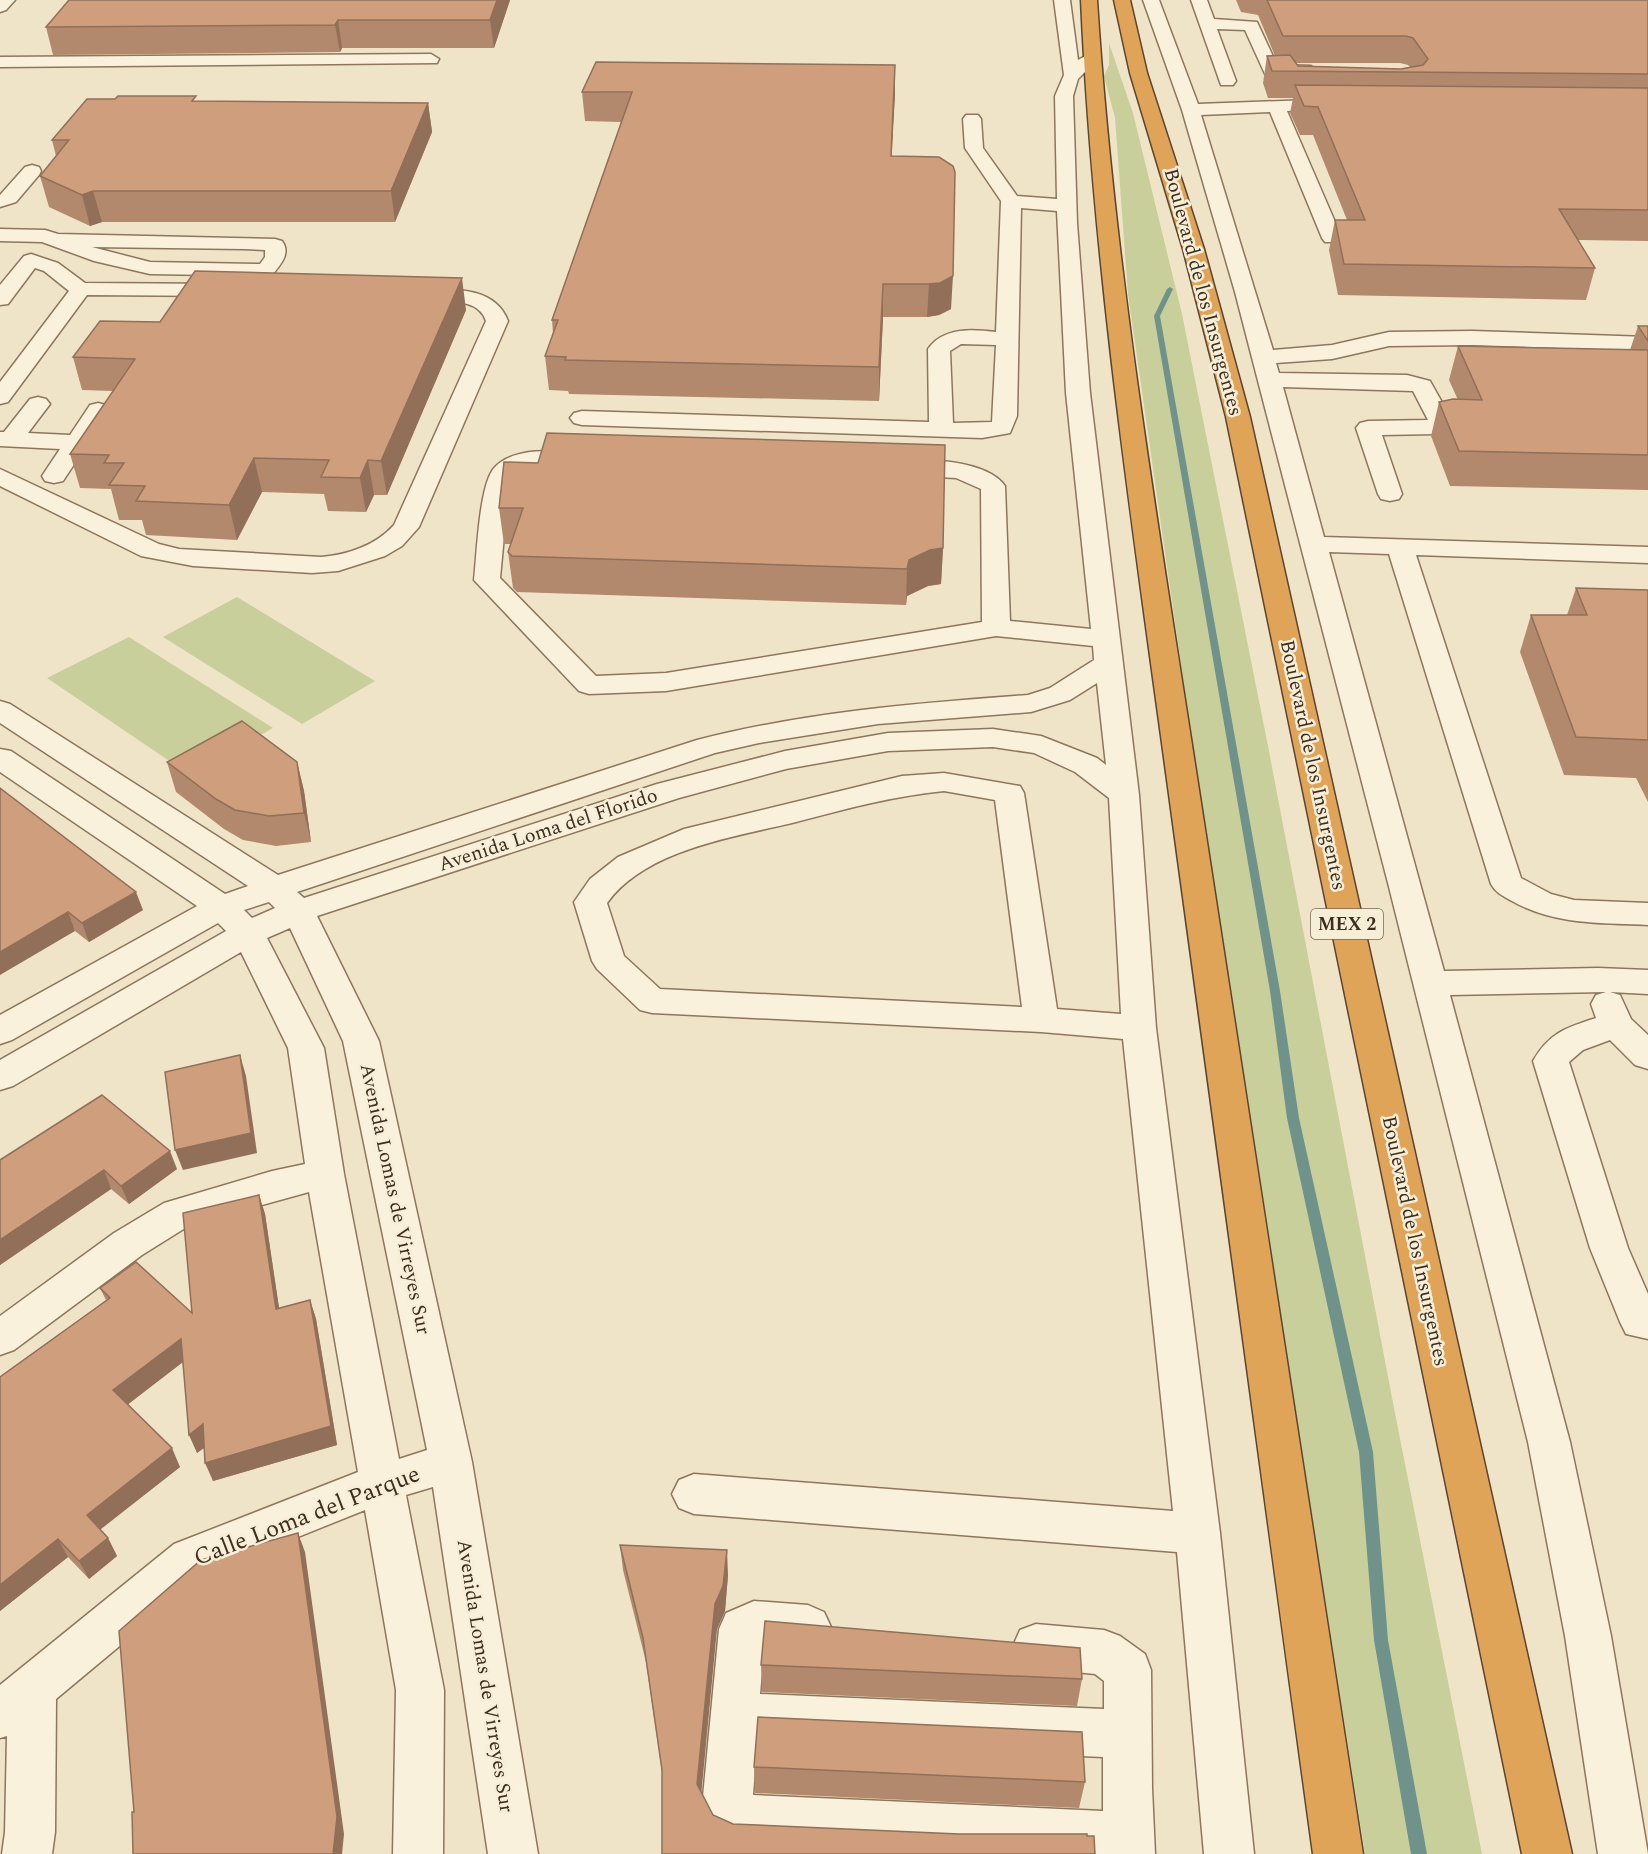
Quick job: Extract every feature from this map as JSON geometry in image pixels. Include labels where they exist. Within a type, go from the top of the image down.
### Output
[{"type":"highway","points":[[1089,0],[1081,66],[1095,84],[1095,110],[1118,316],[1159,618],[1338,1854]]},
{"type":"highway","name":"Boulevard de los Insurgentes","points":[[1122,0],[1126,25],[1138,68],[1202,273],[1238,417],[1547,1854]]},
{"type":"street","points":[[0,7],[7,0]]},
{"type":"street","points":[[1062,0],[1081,66],[1065,85],[1064,96],[1066,206],[1078,393],[1124,795],[1139,1028],[1198,1533],[1229,1854]]},
{"type":"street","points":[[1151,0],[1191,110],[1267,369],[1550,1442],[1588,1636],[1623,1854]]},
{"type":"street","points":[[1199,0],[1225,75],[1247,69],[1290,70],[1342,88]]},
{"type":"street","points":[[1207,24],[1251,26],[1271,70]]},
{"type":"street","points":[[33,62],[47,44]]},
{"type":"street","points":[[0,62],[431,59]]},
{"type":"street","points":[[1191,110],[1277,107],[1298,104],[1356,105]]},
{"type":"street","points":[[1277,107],[1332,238]]},
{"type":"street","points":[[582,418],[982,431],[1002,428],[1005,416],[1011,201],[974,148],[972,118]]},
{"type":"street","points":[[0,201],[9,198],[32,171]]},
{"type":"street","points":[[1011,201],[1066,206]]},
{"type":"street","points":[[0,235],[45,237],[101,257],[150,268],[266,270],[275,257],[275,245],[55,240]]},
{"type":"street","points":[[0,246],[51,267],[80,289],[277,292]]},
{"type":"street","points":[[0,299],[31,260]]},
{"type":"street","points":[[0,397],[74,301],[80,289]]},
{"type":"street","points":[[0,476],[150,550],[186,558],[317,565],[351,560],[389,543],[406,527],[497,321],[496,313],[491,307],[470,298],[396,295]]},
{"type":"street","points":[[941,429],[939,349],[946,341],[960,337],[1007,340]]},
{"type":"street","points":[[1267,369],[1389,339],[1472,338],[1648,344]]},
{"type":"street","points":[[1267,369],[1355,405],[1390,494]]},
{"type":"street","points":[[6,439],[38,404]]},
{"type":"street","points":[[54,476],[98,410]]},
{"type":"street","points":[[6,439],[76,442]]},
{"type":"street","points":[[605,460],[533,458],[515,464],[504,472],[495,494],[487,580],[589,685],[666,682],[996,628],[1109,650]]},
{"type":"street","points":[[878,468],[961,470],[976,474],[993,486],[996,628]]},
{"type":"street","points":[[1314,544],[1648,555]]},
{"type":"street","points":[[1401,547],[1508,884],[1541,903],[1574,911],[1648,914]]},
{"type":"street","name":"Avenida Loma del Florido","points":[[0,1031],[234,920],[486,819],[707,747],[759,734],[878,715],[1031,703],[1060,694],[1109,650]]},
{"type":"street","points":[[0,710],[286,899]]},
{"type":"street","name":"Avenida Loma del Florido","points":[[286,899],[507,844],[668,791],[785,760],[888,742],[993,738],[1041,745],[1086,765],[1124,795]]},
{"type":"street","points":[[0,758],[234,920],[306,1048],[326,1174],[420,1690],[418,1854]]},
{"type":"street","points":[[1041,1020],[1009,793],[944,782],[902,786],[684,839],[629,864],[601,887],[590,902],[609,962],[652,1001],[1041,1020],[1139,1028]]},
{"type":"street","points":[[486,819],[507,844]]},
{"type":"street","name":"Avenida Lomas de Virreyes Sur","points":[[286,899],[361,1041],[451,1462],[513,1854]]},
{"type":"street","name":"Avenida Loma del Florido","points":[[0,1077],[234,920]]},
{"type":"street","points":[[1430,983],[1598,980],[1648,982]]},
{"type":"street","points":[[1598,980],[1616,1025],[1648,1056]]},
{"type":"street","points":[[1616,1025],[1572,1040],[1557,1049],[1551,1061],[1609,1248],[1645,1330]]},
{"type":"street","points":[[0,1338],[128,1244],[178,1214],[272,1186],[326,1174]]},
{"type":"street","name":"Calle Loma del Parque","points":[[16,1702],[190,1559],[382,1483],[451,1462]]},
{"type":"street","points":[[694,1494],[1198,1533]]},
{"type":"street","points":[[847,1630],[754,1623],[742,1629],[727,1806],[735,1819],[1129,1845],[1128,1670],[1104,1652],[999,1643]]},
{"type":"street","points":[[16,1702],[30,1832],[27,1854]]},
{"type":"street","points":[[735,1716],[1127,1734]]},
{"type":"green space","points":[[1109,43],[1133,113],[1182,314],[1268,746],[1394,1408],[1482,1854],[1365,1854],[1203,818],[1128,294],[1115,118],[1104,76],[1109,65]]},
{"type":"green space","points":[[237,597],[375,681],[302,724],[163,637]]},
{"type":"green space","points":[[129,637],[273,728],[190,775],[47,678]]},
{"type":"building","points":[[69,0],[497,0],[490,20],[338,20],[335,25],[46,27]]},
{"type":"building","points":[[1267,0],[1648,0],[1648,74],[1272,71],[1267,56],[1290,55],[1298,66],[1401,69],[1423,65],[1428,59],[1413,38],[1406,36],[1283,36]]},
{"type":"building","points":[[596,62],[895,65],[891,156],[939,157],[953,166],[955,172],[953,276],[940,283],[883,284],[879,367],[565,360],[566,357],[545,356],[558,320],[552,320],[632,92],[582,92]]},
{"type":"building","points":[[1295,85],[1648,88],[1648,210],[1559,209],[1595,268],[1344,264],[1335,220],[1365,220],[1318,107],[1304,106]]},
{"type":"building","points":[[118,96],[196,96],[192,101],[428,103],[391,191],[93,191],[82,195],[40,176],[69,140],[52,140],[87,99],[115,99]]},
{"type":"building","points":[[195,271],[462,278],[381,461],[368,460],[360,478],[321,477],[329,460],[254,458],[229,505],[136,501],[145,486],[109,485],[124,463],[104,463],[109,455],[70,454],[135,359],[73,357],[100,321],[160,322]]},
{"type":"building","points":[[1638,326],[1648,326],[1648,341]]},
{"type":"building","points":[[1458,346],[1648,350],[1648,455],[1459,451],[1439,402],[1453,399],[1482,400]]},
{"type":"building","points":[[547,433],[945,445],[943,548],[930,550],[909,560],[907,569],[512,556],[508,552],[523,508],[499,508],[504,462],[538,463]]},
{"type":"building","points":[[1576,588],[1648,590],[1648,740],[1576,737],[1531,615],[1587,615]]},
{"type":"building","points":[[242,721],[297,762],[304,813],[269,816],[235,810],[216,799],[167,762]]},
{"type":"building","points":[[0,788],[136,892],[82,923],[68,912],[0,952]]},
{"type":"building","points":[[240,1055],[251,1133],[175,1150],[165,1072]]},
{"type":"building","points":[[102,1095],[170,1151],[121,1186],[104,1170],[0,1240],[0,1160]]},
{"type":"building","points":[[259,1195],[276,1309],[310,1300],[331,1426],[205,1463],[203,1424],[189,1435],[181,1339],[113,1390],[172,1448],[87,1515],[108,1538],[79,1561],[58,1539],[0,1585],[0,1377],[110,1298],[100,1288],[136,1262],[192,1313],[183,1213]]},
{"type":"building","points":[[298,1533],[337,1817],[333,1854],[133,1854],[132,1812],[134,1812],[119,1631],[201,1560]]},
{"type":"building","points":[[620,1545],[727,1550],[723,1586],[715,1604],[697,1784],[713,1815],[733,1824],[959,1834],[1087,1834],[1087,1836],[1094,1836],[1095,1854],[662,1854],[662,1770],[643,1638]]},
{"type":"building","points":[[765,1621],[1080,1648],[1082,1679],[761,1665]]},
{"type":"building","points":[[758,1717],[1082,1732],[1085,1782],[754,1767]]},
{"type":"waterway","points":[[1170,289],[1157,316],[1275,991],[1293,1118],[1366,1452],[1381,1640],[1419,1854]]}]
